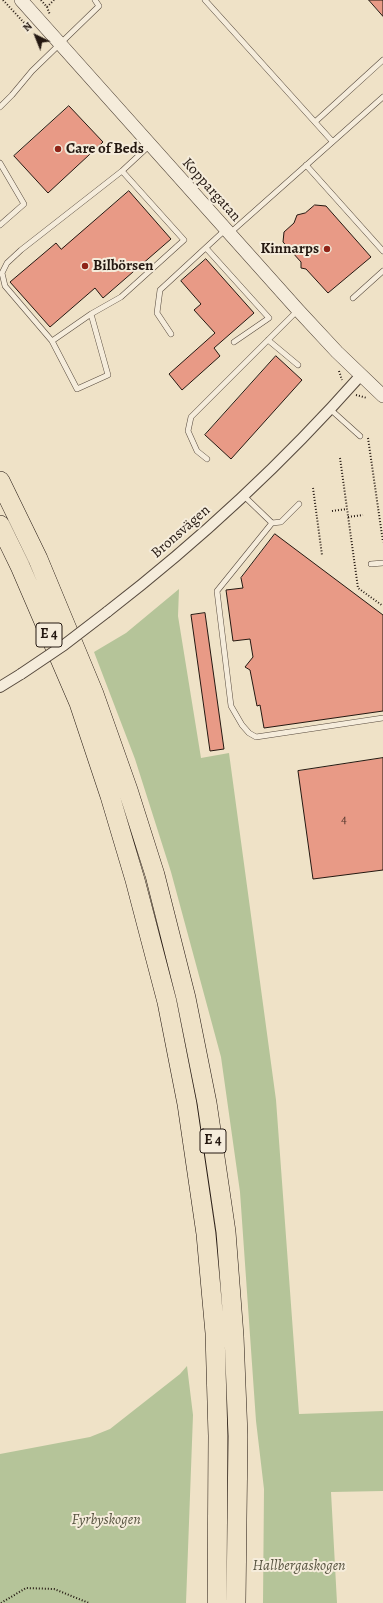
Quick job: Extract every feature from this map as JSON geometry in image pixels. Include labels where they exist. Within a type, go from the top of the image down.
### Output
[{"type":"highway","name":"E 4","points":[[0,481],[38,559],[94,694],[118,760],[155,874],[186,998],[207,1103],[226,1232],[234,1336],[238,1436],[236,1603]]},
{"type":"highway","name":"E 4","points":[[0,525],[20,566],[79,703],[110,796],[135,880],[165,995],[188,1104],[206,1234],[215,1333],[218,1436],[217,1603]]},
{"type":"street","name":"Koppargatan","points":[[21,0],[298,310],[383,396]]},
{"type":"street","name":"Bronsvägen","points":[[0,688],[64,645],[177,556],[244,496],[330,409],[361,375]]},
{"type":"lane","points":[[0,107],[32,72],[99,6],[95,0]]},
{"type":"lane","points":[[204,0],[332,141]]},
{"type":"lane","points":[[315,122],[383,60]]},
{"type":"lane","points":[[172,334],[157,313],[160,290],[206,248],[306,165],[383,97]]},
{"type":"lane","points":[[91,314],[108,375],[77,388],[52,341],[5,286],[2,273],[7,264],[42,232],[122,170],[150,144]]},
{"type":"lane","points":[[0,163],[24,204],[0,225]]},
{"type":"lane","points":[[306,165],[383,251]]},
{"type":"lane","points":[[52,341],[91,314],[121,297],[184,240],[122,170]]},
{"type":"lane","points":[[206,248],[269,318],[234,342]]},
{"type":"lane","points":[[353,298],[383,272]]},
{"type":"lane","points":[[207,460],[197,451],[188,431],[191,417],[298,310]]},
{"type":"lane","points":[[268,340],[298,365]]},
{"type":"lane","points":[[330,409],[360,436]]},
{"type":"lane","points":[[244,496],[272,523]]},
{"type":"lane","points":[[299,504],[281,522],[272,523],[217,592],[231,706],[249,734],[256,738],[383,718]]},
{"type":"lane","points":[[371,564],[383,563]]},
{"type":"path","points":[[47,7],[54,0]]},
{"type":"path","points":[[368,438],[382,522],[383,542]]},
{"type":"path","points":[[340,458],[358,588],[383,606]]},
{"type":"path","points":[[313,488],[322,555]]},
{"type":"path","points":[[332,511],[347,509]]},
{"type":"path","points":[[348,517],[363,515]]},
{"type":"path","points":[[1,1603],[26,1588],[54,1589],[89,1603]]},
{"type":"green space","name":"Hallbergaskogen","points":[[179,589],[178,616],[201,758],[229,753],[276,1100],[299,1414],[383,1411],[383,1491],[331,1492],[337,1603],[263,1603],[264,1489],[256,1421],[240,1192],[221,1057],[171,872],[135,759],[94,652],[126,633]]},
{"type":"green space","name":"Fyrbyskogen","points":[[187,1366],[193,1415],[186,1603],[0,1603],[0,1454],[90,1437],[110,1429],[180,1374]]},
{"type":"building","points":[[369,0],[383,0],[383,16]]},
{"type":"building","name":"Care of Beds","points":[[69,106],[103,142],[48,193],[14,156]]},
{"type":"building","name":"Bilbörsen","points":[[129,191],[171,239],[103,298],[95,288],[50,327],[10,282],[56,243],[61,249]]},
{"type":"building","name":"Kinnarps","points":[[315,205],[326,206],[371,257],[328,293],[306,269],[301,268],[301,262],[283,242],[284,232],[294,223],[297,215],[305,213]]},
{"type":"building","points":[[206,259],[254,313],[214,348],[220,356],[182,390],[169,374],[215,333],[194,310],[201,304],[181,281]]},
{"type":"building","points":[[276,356],[302,380],[231,459],[205,435]]},
{"type":"building","points":[[275,534],[383,615],[383,711],[264,728],[260,705],[257,706],[250,670],[245,667],[253,657],[250,639],[233,641],[226,590],[243,588],[241,578]]},
{"type":"building","points":[[205,613],[224,749],[210,751],[191,615]]},
{"type":"building","points":[[383,758],[383,870],[313,879],[298,771]]},
{"type":"place","name":"Care of Beds","points":[[58,149]]},
{"type":"place","name":"Kinnarps","points":[[327,249]]},
{"type":"place","name":"Bilbörsen","points":[[85,266]]}]
